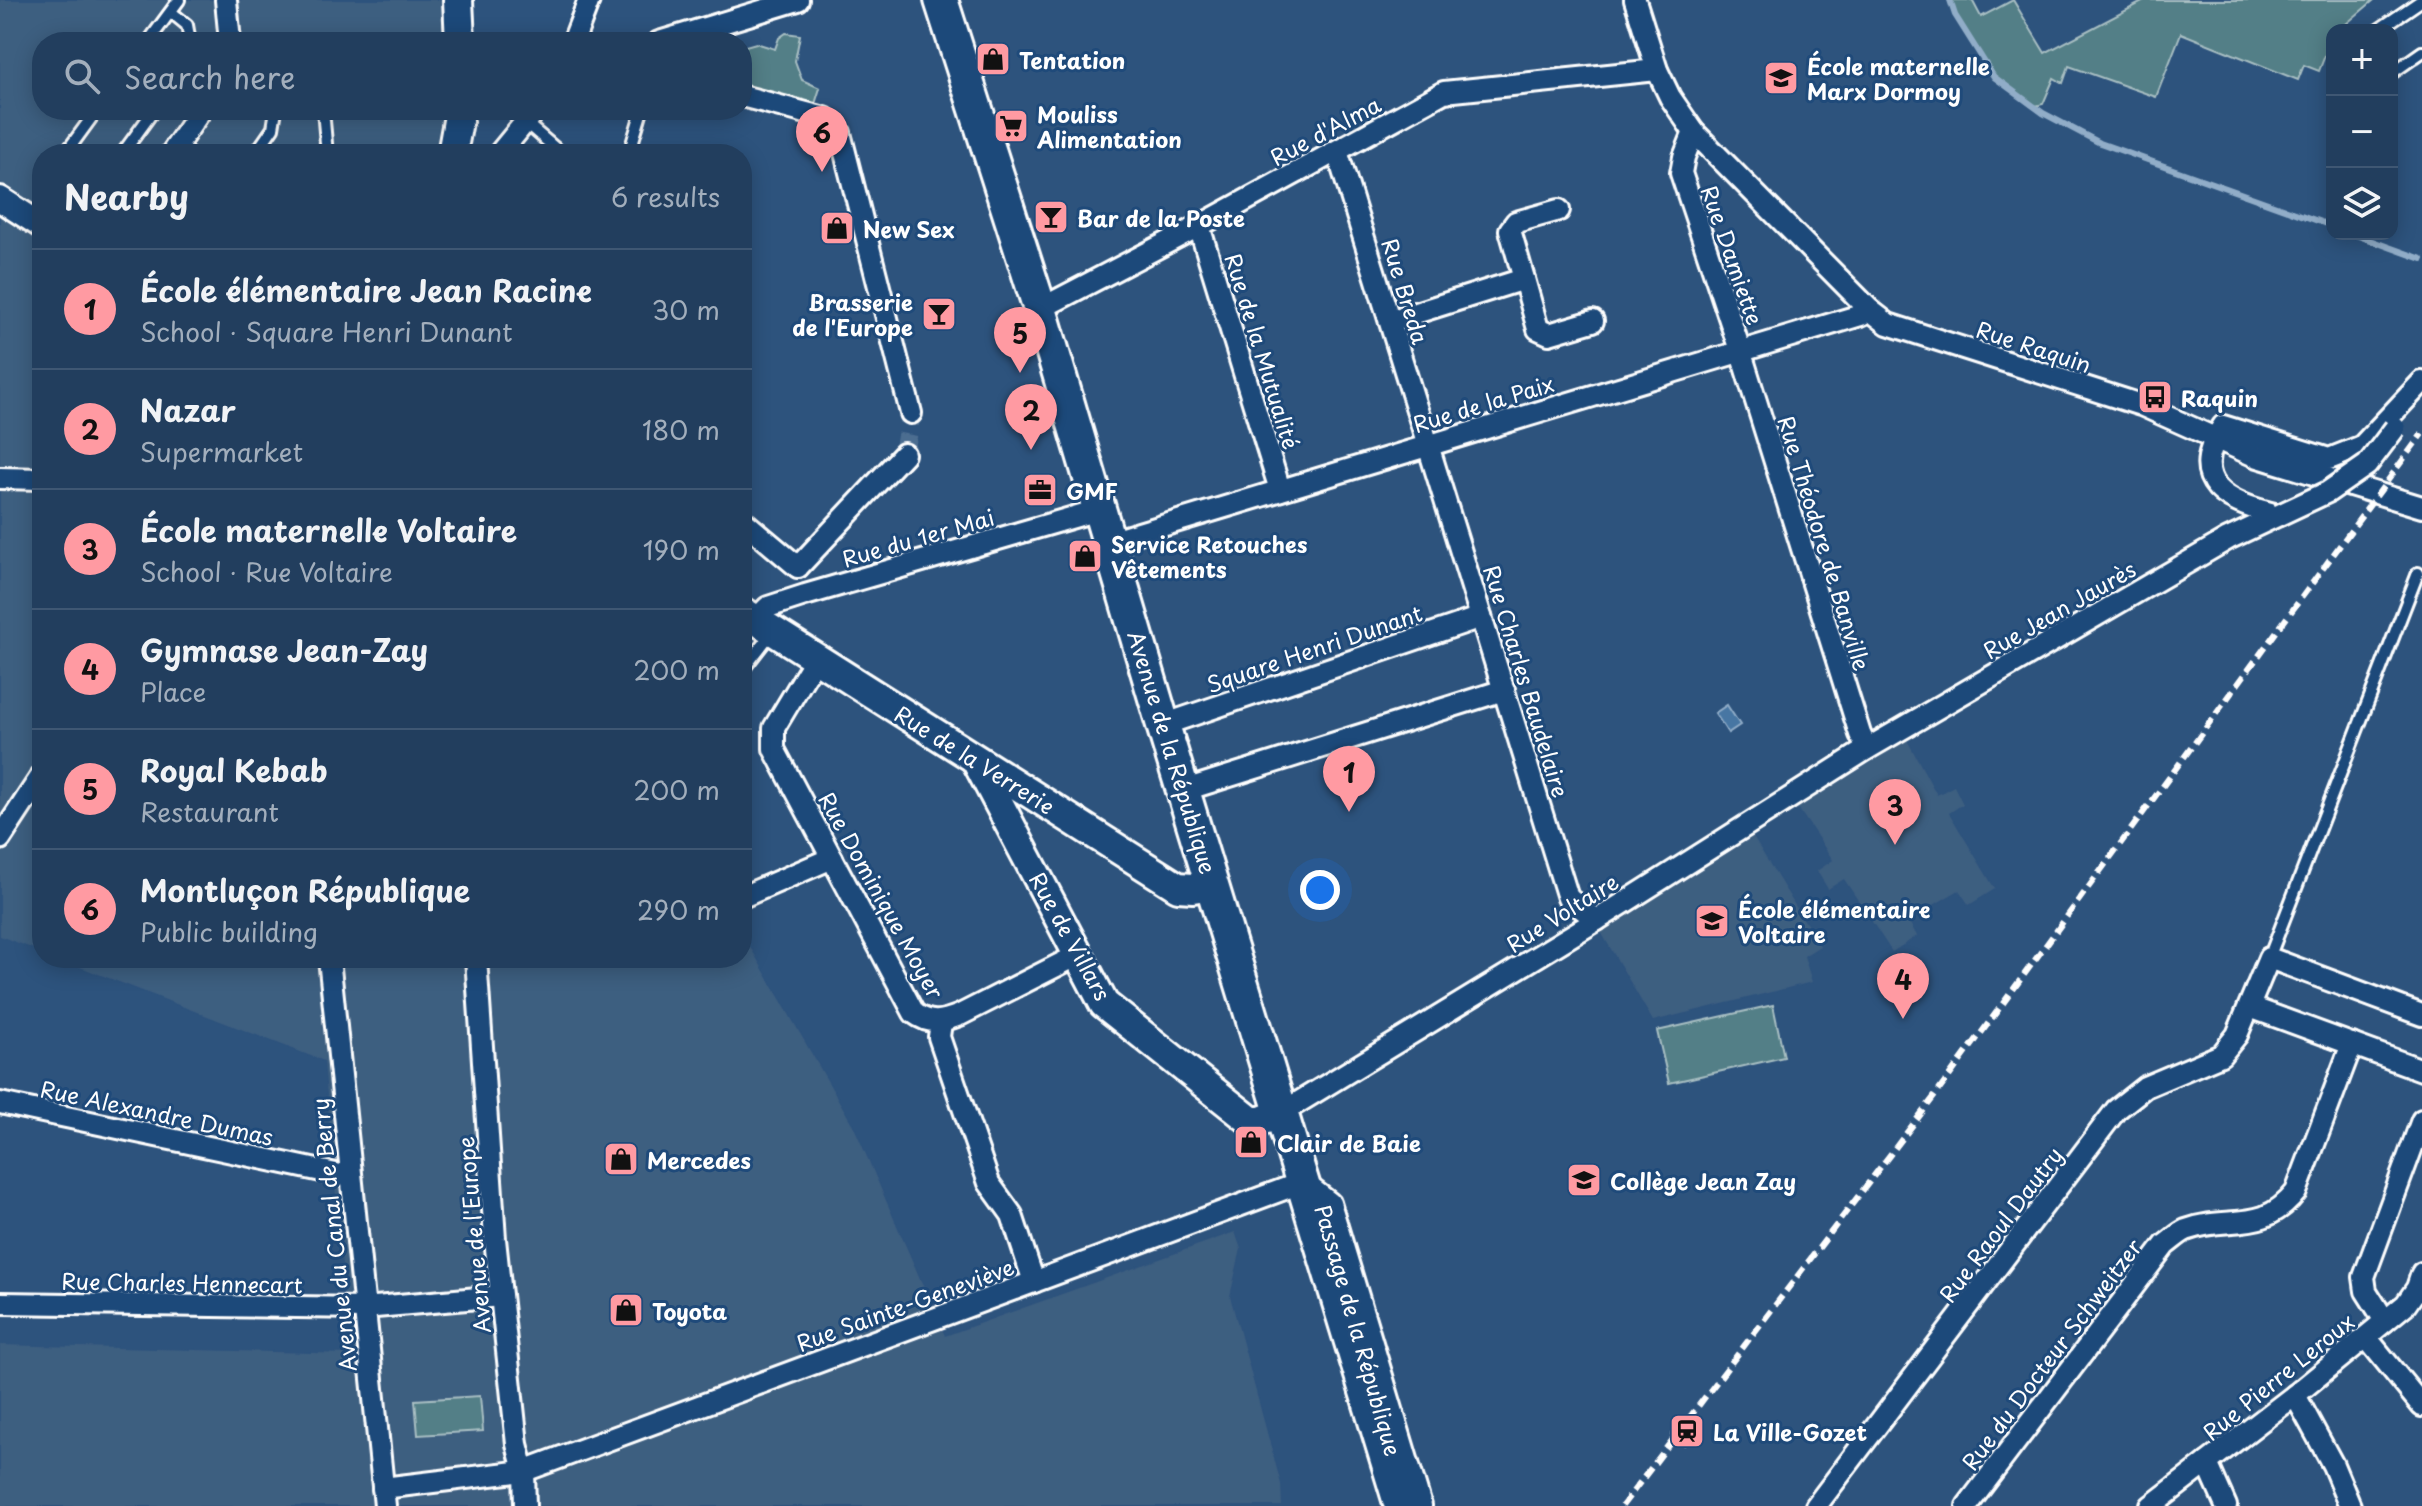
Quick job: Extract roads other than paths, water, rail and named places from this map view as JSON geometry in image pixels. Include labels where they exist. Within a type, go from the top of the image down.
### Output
[{"type":"main road","points":[[458,0],[460,32]]},
{"type":"main road","name":"Avenue de la République","points":[[941,0],[1040,309],[1098,510],[1401,1506]]},
{"type":"main road","points":[[454,144],[458,120]]},
{"type":"main road","name":"Rue de la Verrerie","points":[[757,620],[1178,887],[1213,885]]},
{"type":"main road","name":"Rue de Villars","points":[[977,762],[1104,1004],[1251,1121],[1261,1121],[1281,1113]]},
{"type":"street","points":[[226,0],[229,32]]},
{"type":"street","points":[[577,32],[589,0]]},
{"type":"street","points":[[696,32],[798,0]]},
{"type":"street","points":[[1635,0],[1657,70],[1670,97],[1694,132]]},
{"type":"street","name":"Rue d'Alma","points":[[1040,309],[1444,92],[1657,70]]},
{"type":"street","points":[[752,99],[825,118],[840,133],[911,413]]},
{"type":"street","points":[[184,144],[196,120]]},
{"type":"street","points":[[507,144],[527,120]]},
{"type":"street","name":"Rue Raquin","points":[[1694,132],[1870,310],[1888,324],[2141,405],[2255,456],[2422,507]]},
{"type":"street","name":"Rue Damiette","points":[[1694,132],[1681,173],[1740,350]]},
{"type":"street","name":"Rue Breda","points":[[1337,151],[1428,445]]},
{"type":"street","points":[[0,199],[32,220]]},
{"type":"street","points":[[1559,210],[1516,222],[1510,230],[1538,329],[1549,334],[1593,321]]},
{"type":"street","name":"Rue de la Mutualité","points":[[1199,226],[1280,490]]},
{"type":"street","points":[[1390,321],[1524,279]]},
{"type":"street","name":"Rue de la Paix","points":[[1109,542],[1870,310]]},
{"type":"street","name":"Rue Théodore de Banville","points":[[1740,350],[1867,749]]},
{"type":"street","name":"Rue Jean Jaurès","points":[[2215,438],[2223,426],[2329,459],[2362,446],[2422,382]]},
{"type":"street","name":"Rue Jean Jaurès","points":[[1867,749],[2228,539],[2328,492],[2367,465],[2395,428],[2422,382]]},
{"type":"street","points":[[2215,438],[2207,466],[2211,480],[2224,496],[2248,508],[2279,515]]},
{"type":"street","name":"Rue Charles Baudelaire","points":[[1428,445],[1568,898],[1597,920]]},
{"type":"street","points":[[798,567],[904,454]]},
{"type":"street","points":[[0,478],[32,479]]},
{"type":"street","name":"Rue du 1er Mai","points":[[757,620],[768,607],[805,595],[1098,510]]},
{"type":"street","points":[[752,528],[798,567],[805,595]]},
{"type":"street","name":"Square Henri Dunant","points":[[1163,725],[1481,617]]},
{"type":"street","name":"Rue Dominique Moyer","points":[[816,658],[774,728],[774,749],[914,1013],[924,1020],[941,1022],[939,1037],[989,1183],[1012,1215],[1034,1282]]},
{"type":"street","points":[[1185,790],[1504,690]]},
{"type":"street","name":"Rue Voltaire","points":[[1281,1113],[1597,920],[1867,749]]},
{"type":"street","points":[[0,839],[32,790]]},
{"type":"street","points":[[752,893],[832,858]]},
{"type":"street","points":[[941,1022],[1078,955]]},
{"type":"street","points":[[2269,958],[2422,1015]]},
{"type":"street","name":"Rue Raoul Dautry","points":[[1816,1506],[2116,1110],[2145,1087],[2221,1055],[2237,1035],[2269,958]]},
{"type":"street","name":"Avenue du Canal de Berry","points":[[330,968],[384,1497]]},
{"type":"street","name":"Avenue de l'Europe","points":[[477,968],[501,1296],[517,1444],[524,1471],[525,1506]]},
{"type":"street","points":[[2250,1007],[2422,1070]]},
{"type":"street","name":"Rue du Docteur Schweitzer","points":[[1967,1506],[2165,1245],[2185,1230],[2266,1218],[2283,1209],[2296,1192],[2352,1044]]},
{"type":"street","name":"Rue Alexandre Dumas","points":[[0,1103],[350,1177]]},
{"type":"street","points":[[2385,1321],[2366,1291],[2364,1277],[2422,1120]]},
{"type":"street","name":"Rue Sainte-Geneviève","points":[[384,1497],[524,1471],[1303,1182]]},
{"type":"street","name":"Passage de la République","points":[[1385,1506],[1295,1204],[1303,1182],[1330,1203],[1421,1506]]},
{"type":"street","name":"Rue Pierre Leroux","points":[[2151,1506],[2295,1395],[2406,1304],[2417,1288],[2422,1273]]},
{"type":"street","name":"Rue Charles Hennecart","points":[[0,1303],[364,1308],[501,1296]]},
{"type":"street","points":[[2366,1337],[2422,1406]]},
{"type":"street","points":[[2295,1395],[2333,1465],[2350,1506]]},
{"type":"street","points":[[2207,1463],[2226,1506]]},
{"type":"lane","points":[[156,32],[179,0]]},
{"type":"lane","points":[[2387,24],[2422,0]]},
{"type":"lane","points":[[171,12],[187,25],[188,32]]},
{"type":"lane","points":[[2398,69],[2422,52]]},
{"type":"lane","points":[[72,144],[90,120]]},
{"type":"lane","points":[[128,144],[143,120]]},
{"type":"lane","points":[[262,144],[273,128],[274,120]]},
{"type":"lane","points":[[324,120],[326,144]]},
{"type":"lane","points":[[533,120],[552,144]]},
{"type":"lane","points":[[632,144],[639,120]]},
{"type":"lane","points":[[2269,958],[2418,573]]},
{"type":"waterway","points":[[1950,0],[1955,15],[1994,77],[2043,113],[2100,143],[2326,224]]},
{"type":"waterway","points":[[2370,240],[2422,259]]},
{"type":"tunnel","points":[[904,454],[911,413]]},
{"type":"railway","points":[[1622,1506],[1937,1093],[2422,434]]},
{"type":"place","name":"Tentation","points":[[993,59]]},
{"type":"place","name":"École maternelle Marx Dormoy","points":[[1781,78]]},
{"type":"place","name":"Mouliss Alimentation","points":[[1011,126]]},
{"type":"place","name":"Montluçon République","points":[[822,172]]},
{"type":"place","name":"Bar de la Poste","points":[[1051,217]]},
{"type":"place","name":"New Sex","points":[[837,228]]},
{"type":"place","name":"Brasserie de l'Europe","points":[[939,314]]},
{"type":"place","name":"Royal Kebab","points":[[1020,373]]},
{"type":"place","name":"Raquin","points":[[2155,397]]},
{"type":"place","name":"Nazar","points":[[1031,450]]},
{"type":"place","name":"GMF","points":[[1040,490]]},
{"type":"place","name":"Service Retouches Vêtements","points":[[1085,556]]},
{"type":"place","name":"École élémentaire Jean Racine","points":[[1349,812]]},
{"type":"place","name":"École maternelle Voltaire","points":[[1895,845]]},
{"type":"place","name":"École élémentaire Voltaire","points":[[1712,921]]},
{"type":"place","name":"Gymnase Jean-Zay","points":[[1903,1019]]},
{"type":"place","name":"Clair de Baie","points":[[1251,1142]]},
{"type":"place","name":"Mercedes","points":[[621,1159]]},
{"type":"place","name":"Collège Jean Zay","points":[[1584,1180]]},
{"type":"place","name":"Toyota","points":[[626,1310]]},
{"type":"place","name":"La Ville-Gozet","points":[[1687,1431]]}]
